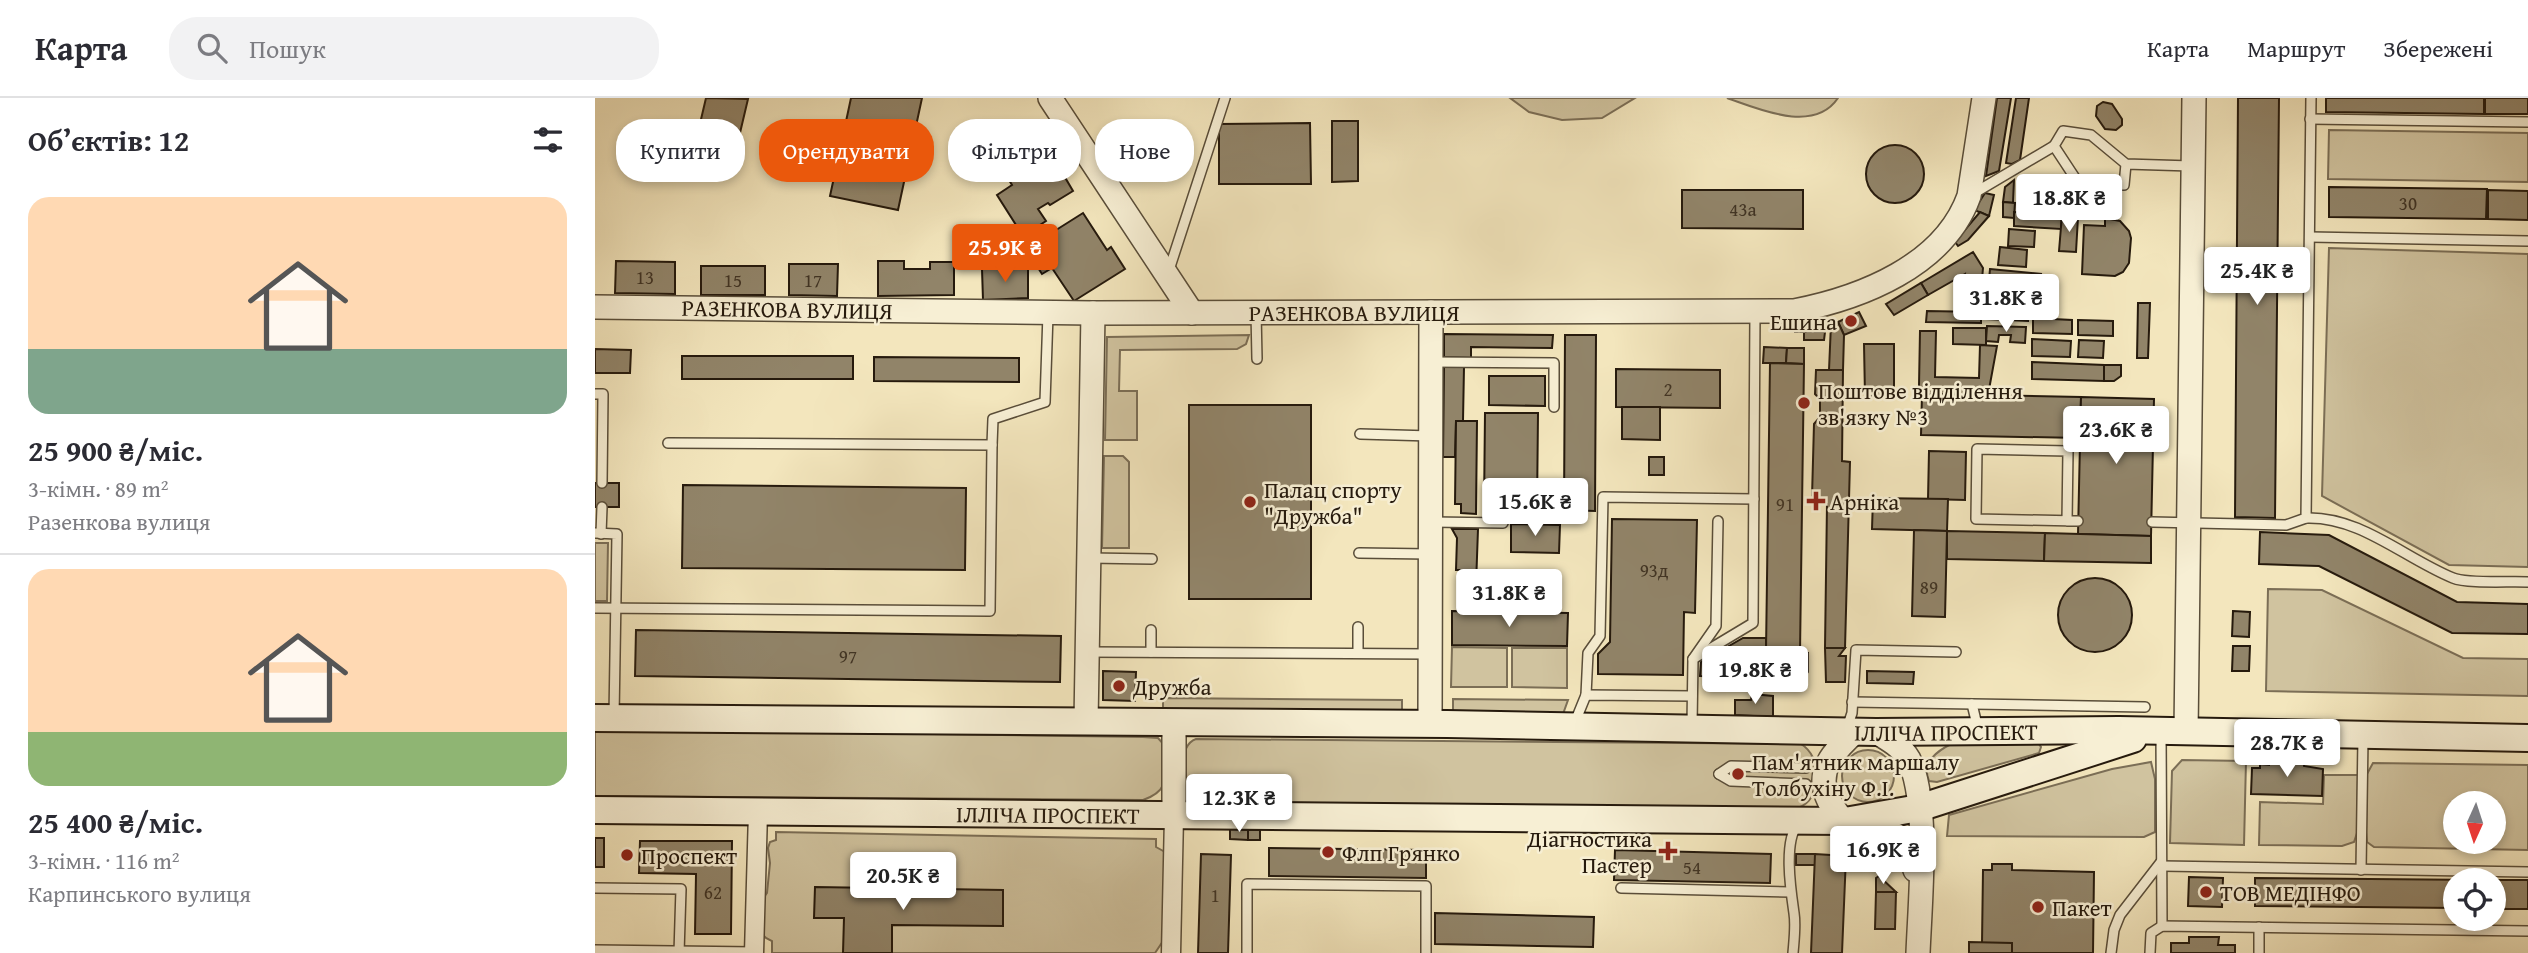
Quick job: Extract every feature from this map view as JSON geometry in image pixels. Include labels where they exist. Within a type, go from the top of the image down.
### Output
[{"type":"main road","name":"ІЛЛІЧА ПРОСПЕКТ","points":[[604,718],[1430,724],[1856,731],[1978,731],[2075,718],[2173,732],[2528,738]]},
{"type":"main road","name":"ІЛЛІЧА ПРОСПЕКТ","points":[[595,810],[1845,821],[1919,808],[2097,749],[2173,732]]},
{"type":"street","points":[[1049,98],[1192,313]]},
{"type":"street","name":"РАЗЕНКОВА ВУЛИЦЯ","points":[[595,307],[1093,313],[1794,311],[1832,303],[1874,287],[1903,271],[1941,242],[1964,210],[1969,196],[1984,98]]},
{"type":"street","points":[[2173,732],[2190,523],[2195,98]]},
{"type":"street","points":[[1430,724],[1431,312]]},
{"type":"street","points":[[1086,722],[1093,313]]},
{"type":"street","points":[[1171,953],[1174,722]]},
{"type":"street","points":[[1918,953],[1920,888],[1919,808],[1910,762],[1896,744],[1856,731],[1833,753],[1826,765],[1823,779],[1826,793],[1832,806],[1845,821],[1893,833],[1905,841],[1920,888]]},
{"type":"street","points":[[754,953],[758,812]]},
{"type":"lane","points":[[1168,275],[1225,98]]},
{"type":"lane","points":[[2306,519],[2311,98]]},
{"type":"lane","points":[[2310,120],[2528,122]]},
{"type":"lane","points":[[1969,196],[2054,146],[2063,131],[2091,135],[2126,164],[2193,166]]},
{"type":"lane","points":[[2054,146],[2080,184],[2124,185],[2126,164]]},
{"type":"lane","points":[[2309,237],[2528,241]]},
{"type":"lane","points":[[1693,659],[1753,623],[1755,311]]},
{"type":"lane","points":[[595,608],[989,611],[993,419],[1045,402],[1048,312]]},
{"type":"lane","points":[[1256,312],[1257,359]]},
{"type":"lane","points":[[1431,362],[1554,363],[1554,407]]},
{"type":"lane","points":[[595,394],[603,394],[599,467],[602,483]]},
{"type":"lane","points":[[1360,434],[1431,436]]},
{"type":"lane","points":[[668,443],[992,445]]},
{"type":"lane","points":[[2067,521],[2068,451],[1977,449],[1976,519],[2067,521],[2078,521]]},
{"type":"lane","points":[[1573,727],[1586,695],[1588,653],[1600,636],[1603,497],[1754,499]]},
{"type":"lane","points":[[602,507],[598,533],[617,534],[615,608],[604,718]]},
{"type":"lane","points":[[2151,522],[2285,525],[2322,518],[2344,522],[2456,579],[2528,582]]},
{"type":"lane","points":[[1692,730],[1693,659],[1716,626],[1718,521]]},
{"type":"lane","points":[[1430,522],[1503,523]]},
{"type":"lane","points":[[1359,553],[1430,554]]},
{"type":"lane","points":[[1089,558],[1152,559]]},
{"type":"lane","points":[[1358,627],[1358,652]]},
{"type":"lane","points":[[1151,630],[1151,652]]},
{"type":"lane","points":[[1856,731],[1849,722],[1856,650],[1957,652]]},
{"type":"lane","points":[[1087,652],[1430,654]]},
{"type":"lane","points":[[1586,695],[1692,696]]},
{"type":"lane","points":[[1852,702],[1972,704],[2075,718],[2145,707]]},
{"type":"lane","points":[[1972,704],[1978,731]]},
{"type":"lane","points":[[2162,926],[2162,863],[2173,732]]},
{"type":"lane","points":[[2361,870],[2363,737]]},
{"type":"lane","points":[[1806,768],[1731,766],[1719,774],[1731,781],[1806,784]]},
{"type":"lane","points":[[1793,953],[1795,915],[1790,892],[1792,833],[1794,827],[1803,821]]},
{"type":"lane","points":[[2162,863],[2361,870],[2528,872]]},
{"type":"lane","points":[[2111,953],[2114,930],[2120,915],[2162,863]]},
{"type":"lane","points":[[1247,953],[1247,884],[1426,886],[1426,953]]},
{"type":"lane","points":[[595,888],[681,889],[679,952]]},
{"type":"lane","points":[[1621,888],[1790,892]]},
{"type":"lane","points":[[2150,953],[2151,933],[2162,926],[2528,931]]},
{"type":"lane","points":[[2259,928],[2259,953]]},
{"type":"lane","points":[[595,950],[754,953]]},
{"type":"shaded area","points":[[1510,98],[1635,98],[1602,118],[1562,120],[1529,112]]},
{"type":"shaded area","points":[[1727,98],[1838,98],[1828,109],[1801,117],[1785,116]]},
{"type":"shaded area","points":[[2329,130],[2528,133],[2528,182],[2328,179]]},
{"type":"shaded area","points":[[2329,248],[2528,254],[2528,567],[2449,565],[2322,496]]},
{"type":"shaded area","points":[[1249,335],[1246,344],[1237,349],[1120,350],[1119,391],[1137,391],[1137,440],[1105,440],[1107,337]]},
{"type":"shaded area","points":[[1104,456],[1123,456],[1129,462],[1129,548],[1102,548]]},
{"type":"shaded area","points":[[595,543],[608,543],[607,601],[595,601]]},
{"type":"shaded area","points":[[2268,589],[2322,590],[2463,658],[2528,659],[2528,696],[2266,691]]},
{"type":"shaded area","points":[[1452,647],[1507,648],[1507,687],[1451,687]]},
{"type":"shaded area","points":[[1512,648],[1567,648],[1567,688],[1512,687]]},
{"type":"shaded area","points":[[1163,698],[1402,700],[1402,711],[1163,709]]},
{"type":"shaded area","points":[[1453,699],[1568,700],[1563,714],[1453,712]]},
{"type":"shaded area","points":[[595,729],[1158,738],[1166,747],[1166,773],[1159,791],[1143,800],[595,796]]},
{"type":"shaded area","points":[[1196,739],[1801,744],[1813,758],[1817,778],[1812,796],[1798,808],[1214,802],[1194,797],[1185,782],[1183,764],[1186,748]]},
{"type":"shaded area","points":[[1953,743],[2038,743],[2041,747],[2039,753],[1937,782],[1929,781],[1927,768],[1932,758]]},
{"type":"shaded area","points":[[1868,750],[1878,752],[1886,758],[1892,766],[1892,786],[1886,794],[1878,800],[1868,802],[1858,800],[1850,794],[1844,786],[1842,776],[1844,766],[1850,758],[1858,752]]},
{"type":"shaded area","points":[[2182,760],[2246,761],[2244,845],[2170,843],[2172,771]]},
{"type":"shaded area","points":[[2151,762],[2155,779],[2155,832],[2144,837],[1947,836],[1949,815],[2112,769]]},
{"type":"shaded area","points":[[2373,763],[2528,765],[2528,850],[2506,850],[2506,791],[2443,791],[2443,848],[2374,847],[2367,842],[2367,774]]},
{"type":"shaded area","points":[[2324,775],[2358,775],[2357,833],[2354,842],[2342,846],[2259,845],[2260,802],[2323,804]]},
{"type":"shaded area","points":[[776,832],[1156,839],[1156,847],[1165,852],[1163,941],[1155,953],[772,953],[772,941],[760,932],[762,900],[767,893],[770,863],[768,848],[770,842],[776,840]]},
{"type":"building","points":[[706,98],[748,99],[743,119],[701,119]]},
{"type":"building","points":[[851,98],[922,98],[918,119],[846,119]]},
{"type":"building","points":[[1997,98],[2011,98],[1999,171],[1986,176]]},
{"type":"building","points":[[2016,98],[2029,98],[2020,160],[2012,164],[2006,163]]},
{"type":"building","points":[[2238,98],[2279,98],[2275,518],[2235,517]]},
{"type":"building","points":[[2326,98],[2484,98],[2484,114],[2326,112]]},
{"type":"building","points":[[2485,98],[2528,98],[2528,114],[2485,114]]},
{"type":"building","points":[[2103,102],[2112,104],[2122,119],[2122,125],[2116,130],[2105,129],[2096,116],[2097,106]]},
{"type":"building","points":[[1332,121],[1358,121],[1358,181],[1332,182]]},
{"type":"building","points":[[1310,123],[1311,184],[1219,184],[1219,124]]},
{"type":"building","points":[[1895,145],[1906,147],[1919,158],[1924,174],[1922,185],[1911,198],[1895,203],[1884,201],[1871,190],[1866,174],[1868,163],[1879,150]]},
{"type":"building","points":[[2014,180],[2013,203],[2003,202],[2005,187]]},
{"type":"building","points":[[833,182],[904,182],[898,210],[830,196]]},
{"type":"building","points":[[1010,182],[1068,182],[1073,191],[1038,209],[1046,221],[1023,236],[997,195],[1012,185]]},
{"type":"building","points":[[2329,187],[2487,189],[2486,219],[2329,217]]},
{"type":"building","points":[[1682,190],[1803,190],[1803,229],[1682,228]]},
{"type":"building","points":[[2488,190],[2528,191],[2528,220],[2488,219]]},
{"type":"building","points":[[1985,193],[1994,195],[1989,216],[1974,210]]},
{"type":"building","points":[[2003,202],[2015,203],[2014,218],[2003,217]]},
{"type":"building","points":[[1980,212],[1989,216],[1968,240],[1958,246],[1953,239],[1964,231]]},
{"type":"building","points":[[2014,212],[2062,215],[2061,229],[2014,226]]},
{"type":"building","points":[[1083,213],[1107,250],[1111,247],[1125,269],[1074,301],[1052,268],[1042,274],[1026,249]]},
{"type":"building","points":[[2062,215],[2078,217],[2076,252],[2059,251]]},
{"type":"building","points":[[2105,218],[2120,221],[2129,231],[2129,263],[2123,272],[2115,276],[2082,274],[2084,225],[2105,226]]},
{"type":"building","points":[[2009,229],[2035,231],[2034,247],[2008,246]]},
{"type":"building","points":[[2000,247],[2027,250],[2026,267],[1998,265]]},
{"type":"building","points":[[1973,252],[1983,268],[1980,302],[1963,301],[1965,274],[1928,295],[1921,283]]},
{"type":"building","points":[[616,261],[675,262],[675,294],[615,293]]},
{"type":"building","points":[[878,261],[904,261],[904,269],[930,269],[930,262],[954,262],[954,295],[878,296]]},
{"type":"building","points":[[789,264],[838,264],[837,296],[789,295]]},
{"type":"building","points":[[701,266],[765,266],[765,295],[701,295]]},
{"type":"building","points":[[1028,268],[1028,298],[983,300],[982,269]]},
{"type":"building","points":[[1990,269],[2041,274],[2040,281],[2021,288],[2005,286],[2004,303],[1987,302]]},
{"type":"building","points":[[1921,283],[1928,295],[1894,315],[1886,304]]},
{"type":"building","points":[[2138,303],[2150,303],[2148,358],[2137,358]]},
{"type":"building","points":[[1988,307],[2028,309],[2028,321],[1987,319]]},
{"type":"building","points":[[1927,311],[1981,312],[1981,323],[1926,322]]},
{"type":"building","points":[[1859,312],[1866,326],[1844,335],[1838,322]]},
{"type":"building","points":[[2033,318],[2072,320],[2072,334],[2033,333]]},
{"type":"building","points":[[1795,320],[1804,321],[1804,332],[1795,332]]},
{"type":"building","points":[[2078,320],[2113,321],[2113,336],[2078,335]]},
{"type":"building","points":[[1804,321],[1825,321],[1825,332],[1804,332]]},
{"type":"building","points":[[1838,322],[1844,335],[1843,370],[1829,370],[1831,324]]},
{"type":"building","points":[[1987,326],[2026,327],[2025,343],[2010,342],[2011,335],[1999,335],[1998,342],[1986,341]]},
{"type":"building","points":[[1953,328],[1986,328],[1986,345],[1953,344]]},
{"type":"building","points":[[1920,331],[1936,331],[1935,377],[1979,378],[1980,345],[1997,346],[1988,395],[1922,394],[1919,386]]},
{"type":"building","points":[[1804,332],[1825,332],[1824,340],[1804,340]]},
{"type":"building","points":[[1444,334],[1553,335],[1552,348],[1471,347],[1471,358],[1444,357]]},
{"type":"building","points":[[1565,335],[1596,335],[1595,511],[1564,510]]},
{"type":"building","points":[[2032,339],[2071,341],[2070,357],[2032,356]]},
{"type":"building","points":[[2079,340],[2104,341],[2103,358],[2078,357]]},
{"type":"building","points":[[1864,344],[1894,344],[1894,396],[1865,396]]},
{"type":"building","points":[[1764,347],[1787,348],[1786,363],[1763,363]]},
{"type":"building","points":[[1787,348],[1804,348],[1804,364],[1786,363]]},
{"type":"building","points":[[595,349],[631,350],[630,373],[595,373]]},
{"type":"building","points":[[682,356],[853,356],[853,379],[682,379]]},
{"type":"building","points":[[874,357],[1019,358],[1019,382],[874,381]]},
{"type":"building","points":[[2032,362],[2104,365],[2104,381],[2032,379]]},
{"type":"building","points":[[1770,363],[1804,364],[1800,652],[1766,651]]},
{"type":"building","points":[[2104,365],[2121,365],[2121,376],[2114,381],[2104,381]]},
{"type":"building","points":[[1444,367],[1464,367],[1463,421],[1456,421],[1455,457],[1443,457]]},
{"type":"building","points":[[1616,369],[1720,370],[1720,408],[1616,407]]},
{"type":"building","points":[[1816,370],[1843,370],[1842,461],[1850,462],[1845,648],[1825,648],[1827,504],[1820,504],[1812,497],[1814,424],[1820,417],[1820,399],[1815,394]]},
{"type":"building","points":[[1489,376],[1545,376],[1545,406],[1489,405]]},
{"type":"building","points":[[1922,394],[2081,397],[2080,438],[1921,435]]},
{"type":"building","points":[[2081,397],[2154,399],[2151,536],[2078,534]]},
{"type":"building","name":"Палац спорту \"Дружба\"","points":[[1189,405],[1311,405],[1311,599],[1189,599]]},
{"type":"building","points":[[1622,407],[1660,407],[1660,440],[1622,439]]},
{"type":"building","points":[[1485,413],[1538,413],[1537,509],[1484,508]]},
{"type":"building","points":[[1456,421],[1477,421],[1476,514],[1461,513],[1461,504],[1455,504]]},
{"type":"building","points":[[1929,451],[1966,452],[1965,500],[1928,499]]},
{"type":"building","points":[[1649,457],[1664,457],[1664,475],[1649,475]]},
{"type":"building","points":[[595,483],[619,483],[619,507],[595,507]]},
{"type":"building","points":[[683,485],[966,488],[965,570],[682,568]]},
{"type":"building","points":[[1873,498],[1948,499],[1947,531],[1872,529]]},
{"type":"building","points":[[1612,519],[1697,520],[1695,613],[1684,612],[1683,675],[1598,674],[1598,654],[1610,642]]},
{"type":"building","points":[[1511,524],[1560,525],[1559,553],[1511,552]]},
{"type":"building","points":[[1452,529],[1478,529],[1476,585],[1460,585],[1460,570],[1456,570],[1457,538]]},
{"type":"building","points":[[1914,530],[1947,531],[1945,617],[1912,616]]},
{"type":"building","points":[[1947,531],[2045,533],[2044,561],[1947,559]]},
{"type":"building","points":[[2260,532],[2329,535],[2457,602],[2528,604],[2528,634],[2452,633],[2319,566],[2259,564]]},
{"type":"building","points":[[2045,533],[2151,536],[2151,563],[2044,561]]},
{"type":"building","points":[[2088,578],[2102,578],[2116,584],[2126,594],[2132,615],[2126,636],[2116,646],[2102,652],[2088,652],[2074,646],[2064,636],[2058,622],[2058,608],[2064,594],[2074,584]]},
{"type":"building","points":[[1452,611],[1568,613],[1567,646],[1452,645]]},
{"type":"building","points":[[2233,611],[2250,612],[2249,637],[2232,636]]},
{"type":"building","points":[[636,630],[1061,636],[1060,682],[635,676]]},
{"type":"building","points":[[1743,638],[1766,638],[1766,651],[1808,653],[1808,672],[1804,677],[1798,678],[1700,676],[1701,662]]},
{"type":"building","points":[[2233,646],[2250,646],[2249,671],[2232,671]]},
{"type":"building","points":[[1825,648],[1845,648],[1839,656],[1846,656],[1845,682],[1826,682]]},
{"type":"building","name":"Дружба","points":[[1103,671],[1136,672],[1135,701],[1103,700]]},
{"type":"building","points":[[1867,671],[1914,672],[1913,684],[1867,683]]},
{"type":"building","points":[[1752,694],[1773,696],[1773,717],[1735,715],[1735,700],[1751,700]]},
{"type":"building","points":[[2282,759],[2292,759],[2291,763],[2304,763],[2304,766],[2323,769],[2322,796],[2251,794],[2252,768],[2260,768],[2260,764],[2269,765],[2269,762],[2281,762]]},
{"type":"building","points":[[1230,829],[1248,830],[1248,840],[1230,839]]},
{"type":"building","points":[[1248,830],[1260,830],[1260,840],[1248,840]]},
{"type":"building","points":[[595,838],[604,838],[604,867],[595,867]]},
{"type":"building","points":[[640,841],[732,841],[731,934],[695,934],[696,874],[639,873]]},
{"type":"building","points":[[1269,848],[1426,850],[1426,878],[1269,876]]},
{"type":"building","points":[[1615,850],[1771,854],[1770,883],[1614,880]]},
{"type":"building","points":[[1201,854],[1231,855],[1228,953],[1198,953]]},
{"type":"building","points":[[1796,854],[1815,854],[1815,865],[1796,865]]},
{"type":"building","points":[[1815,854],[1846,856],[1842,953],[1811,953]]},
{"type":"building","name":"Пакет","points":[[1992,864],[2012,864],[2012,870],[2094,872],[2093,953],[2012,953],[2012,943],[1982,943],[1983,870],[1992,870]]},
{"type":"building","points":[[1879,876],[1896,892],[1876,892],[1876,878]]},
{"type":"building","name":"ТОВ МЕДІНФО","points":[[2189,877],[2223,878],[2222,907],[2188,906]]},
{"type":"building","points":[[2255,878],[2443,880],[2443,908],[2255,906]]},
{"type":"building","points":[[2506,880],[2528,880],[2528,909],[2506,909]]},
{"type":"building","points":[[815,887],[1003,890],[1003,926],[892,925],[892,953],[843,953],[844,918],[814,918]]},
{"type":"building","points":[[1876,892],[1896,892],[1895,929],[1875,929]]},
{"type":"building","points":[[1435,913],[1594,917],[1593,947],[1435,944]]},
{"type":"building","points":[[2189,937],[2219,937],[2218,945],[2235,945],[2235,953],[2171,953],[2171,943],[2189,943]]},
{"type":"building","points":[[1969,942],[2012,943],[2012,953],[1969,953]]},
{"type":"place","name":"Ешина","points":[[1851,321]]},
{"type":"place","name":"Поштове відділення зв'язку №3","points":[[1804,403]]},
{"type":"place","name":"Арніка","points":[[1816,501]]},
{"type":"place","name":"Палац спорту \"Дружба\"","points":[[1250,502]]},
{"type":"place","name":"Дружба","points":[[1119,686]]},
{"type":"place","name":"Пам'ятник маршалу Толбухіну Ф.І.","points":[[1738,774]]},
{"type":"place","name":"Діагностика Пастер","points":[[1668,851]]},
{"type":"place","name":"Флп Грянко","points":[[1328,852]]},
{"type":"place","name":"Проспект","points":[[627,855]]},
{"type":"place","name":"ТОВ МЕДІНФО","points":[[2206,892]]},
{"type":"place","name":"Пакет","points":[[2038,907]]}]
